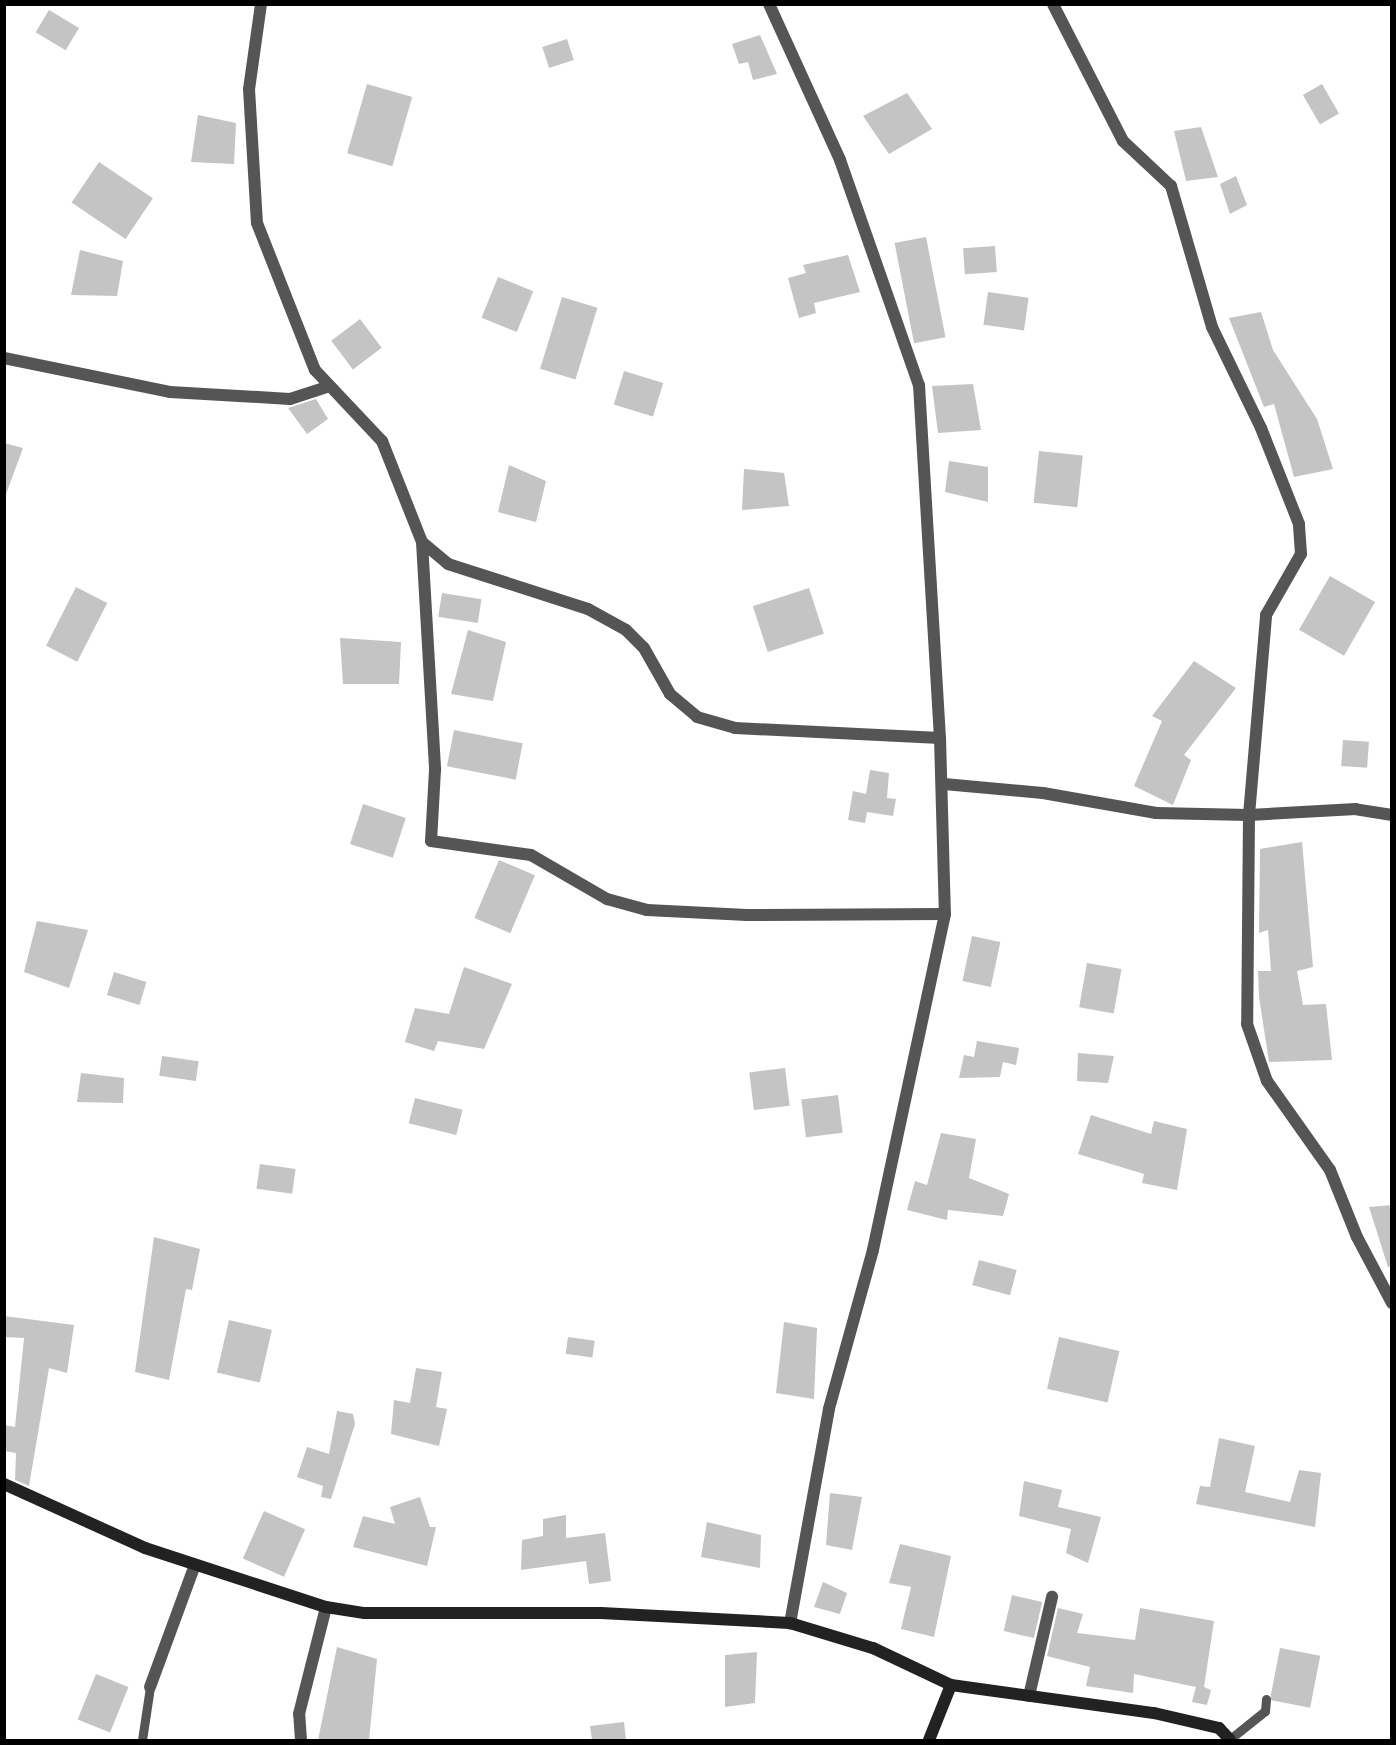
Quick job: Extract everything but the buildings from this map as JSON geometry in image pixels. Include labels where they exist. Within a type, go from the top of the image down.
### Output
[{"type":"street","points":[[261,4],[249,99],[257,223],[315,370],[328,387],[367,419],[382,441],[422,542],[435,770],[431,841],[531,855],[607,899],[647,910],[945,914]]},
{"type":"street","points":[[770,4],[840,160],[919,385],[944,784],[945,914],[873,1250],[829,1409],[790,1623]]},
{"type":"street","points":[[1053,4],[1123,141],[1171,186],[1212,327],[1261,428],[1299,524],[1301,554],[1266,615],[1249,815],[1247,1024],[1267,1081],[1330,1170],[1357,1237],[1392,1303]]},
{"type":"street","points":[[4,358],[170,392],[290,399],[328,387]]},
{"type":"street","points":[[422,542],[448,564],[588,609],[626,630],[644,648],[670,694],[697,717],[735,728],[940,738]]},
{"type":"street","points":[[944,784],[1043,793],[1156,813],[1249,815],[1345,809],[1392,815]]},
{"type":"street","points":[[4,1484],[145,1548],[326,1607],[365,1613],[601,1613],[790,1623],[873,1648],[951,1685],[1201,1722],[1230,1740]]},
{"type":"street","points":[[150,1687],[195,1565]]},
{"type":"street","points":[[1029,1696],[1052,1597]]},
{"type":"street","points":[[301,1740],[299,1714],[326,1607]]},
{"type":"street","points":[[929,1740],[951,1685]]},
{"type":"lane","points":[[142,1740],[150,1687]]},
{"type":"lane","points":[[1230,1740],[1265,1711],[1266,1699]]}]
